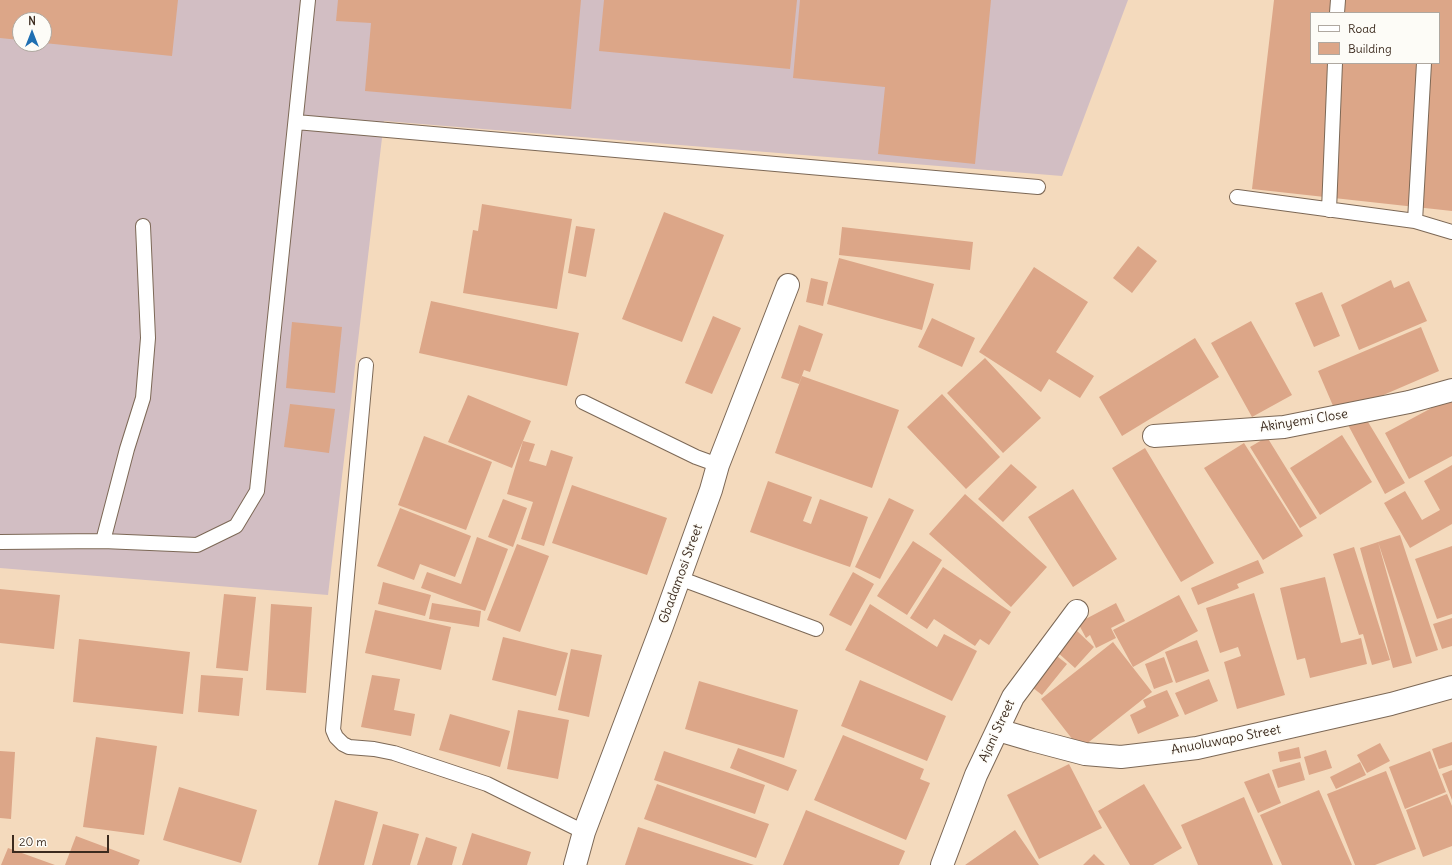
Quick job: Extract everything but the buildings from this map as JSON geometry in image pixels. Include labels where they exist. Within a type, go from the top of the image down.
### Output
[{"type":"street","name":"Gbadamosi Street","points":[[575,865],[584,832],[679,578],[711,490],[718,465],[788,285]]},
{"type":"street","name":"Akinyemi Close","points":[[1154,436],[1284,427],[1409,402],[1452,390]]},
{"type":"street","name":"Ajani Street","points":[[942,865],[976,775],[1013,697],[1077,611]]},
{"type":"street","name":"Anuoluwapo Street","points":[[998,730],[1085,754],[1121,757],[1197,748],[1391,704],[1452,687]]},
{"type":"lane","points":[[0,542],[103,541],[197,545],[236,526],[257,491],[308,0]]},
{"type":"lane","points":[[1337,12],[1338,0]]},
{"type":"lane","points":[[1328,210],[1335,64]]},
{"type":"lane","points":[[1415,221],[1424,64]]},
{"type":"lane","points":[[296,122],[1038,187]]},
{"type":"lane","points":[[1237,197],[1415,221],[1452,232]]},
{"type":"lane","points":[[103,541],[127,448],[143,398],[148,338],[143,226]]},
{"type":"lane","points":[[366,366],[333,730],[336,737],[343,744],[349,747],[374,749],[394,753],[487,784],[584,832]]},
{"type":"lane","points":[[583,402],[696,457],[718,465]]},
{"type":"lane","points":[[679,578],[816,629]]},
{"type":"shaded area","points":[[0,0],[1128,0],[1062,176],[384,121],[328,595],[0,568]]}]
